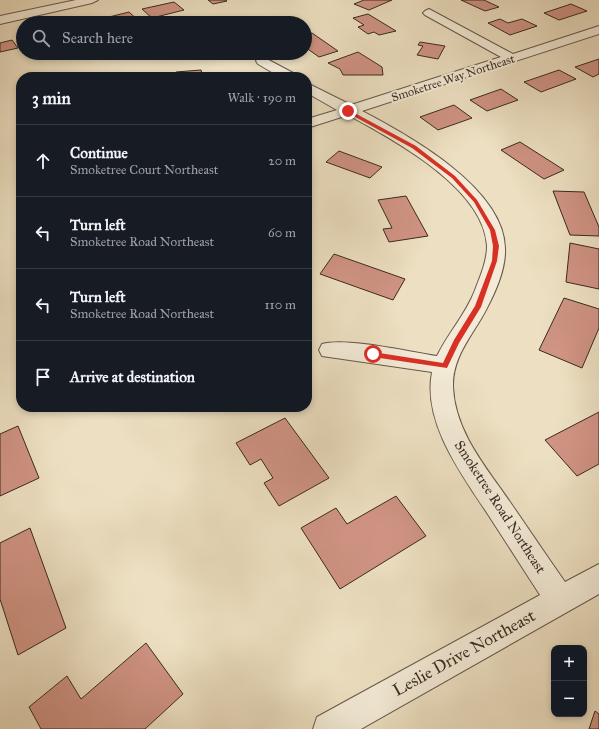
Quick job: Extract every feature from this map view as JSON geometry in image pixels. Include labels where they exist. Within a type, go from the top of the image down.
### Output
[{"type":"street","points":[[18,16],[92,0]]},
{"type":"street","points":[[429,13],[513,59]]},
{"type":"street","points":[[0,20],[16,17]]},
{"type":"street","name":"Smoketree Way Northeast","points":[[312,122],[513,59],[599,30]]},
{"type":"street","points":[[263,61],[282,72]]},
{"type":"street","name":"Smoketree Road Northeast","points":[[312,90],[414,147],[453,177],[476,201],[492,230],[496,246],[495,261],[478,307],[456,342],[444,366],[442,389],[449,423],[459,448],[560,600]]},
{"type":"street","points":[[330,350],[373,354],[444,366]]},
{"type":"street","name":"Leslie Drive Northeast","points":[[329,729],[599,578]]},
{"type":"building","points":[[208,0],[225,0],[227,1],[213,4]]},
{"type":"building","points":[[364,0],[392,0],[369,10],[354,4]]},
{"type":"building","points":[[461,0],[484,0],[499,7],[485,11]]},
{"type":"building","points":[[174,2],[184,10],[160,16],[150,16],[142,9]]},
{"type":"building","points":[[571,4],[587,11],[559,20],[544,13]]},
{"type":"building","points":[[129,12],[133,16],[113,16]]},
{"type":"building","points":[[368,14],[396,31],[379,35],[374,32],[368,34],[358,27],[364,25],[353,18]]},
{"type":"building","points":[[500,19],[508,23],[522,19],[537,26],[510,35],[488,23]]},
{"type":"building","points":[[312,33],[338,51],[319,57],[312,52]]},
{"type":"building","points":[[12,40],[16,45],[16,48],[0,52],[0,43]]},
{"type":"building","points":[[420,42],[445,46],[438,59],[417,55],[423,46],[418,45]]},
{"type":"building","points":[[358,52],[382,67],[383,75],[343,75],[340,69],[328,63]]},
{"type":"building","points":[[599,59],[599,74],[593,77],[575,67]]},
{"type":"building","points":[[201,70],[202,72],[176,72]]},
{"type":"building","points":[[559,70],[576,79],[541,92],[524,82]]},
{"type":"building","points":[[501,89],[518,100],[487,111],[470,100]]},
{"type":"building","points":[[454,105],[472,118],[438,130],[420,117]]},
{"type":"building","points":[[520,142],[564,170],[544,179],[501,150]]},
{"type":"building","points":[[339,151],[382,167],[370,178],[326,162]]},
{"type":"building","points":[[553,191],[584,192],[599,227],[599,236],[570,235]]},
{"type":"building","points":[[406,196],[428,236],[389,242],[383,229],[392,228],[378,200]]},
{"type":"building","points":[[570,243],[599,249],[599,289],[566,282]]},
{"type":"building","points":[[334,254],[405,279],[393,300],[320,274]]},
{"type":"building","points":[[564,298],[599,309],[599,328],[582,368],[539,350]]},
{"type":"building","points":[[599,412],[599,464],[577,476],[545,440]]},
{"type":"building","points":[[285,418],[329,478],[279,506],[264,483],[273,478],[261,459],[250,465],[236,443]]},
{"type":"building","points":[[18,426],[39,478],[0,496],[0,434]]},
{"type":"building","points":[[396,496],[426,536],[340,589],[301,528],[336,508],[347,524]]},
{"type":"building","points":[[30,528],[66,628],[18,655],[0,599],[0,543]]},
{"type":"building","points":[[146,643],[183,694],[145,729],[41,729],[29,707],[67,676],[81,699]]},
{"type":"building","points":[[595,711],[599,714],[599,729],[589,729]]},
{"type":"route","points":[[348,111],[414,147],[453,177],[476,201],[486,216],[492,230],[496,246],[495,261],[478,307],[456,342],[444,366],[373,354]]}]
